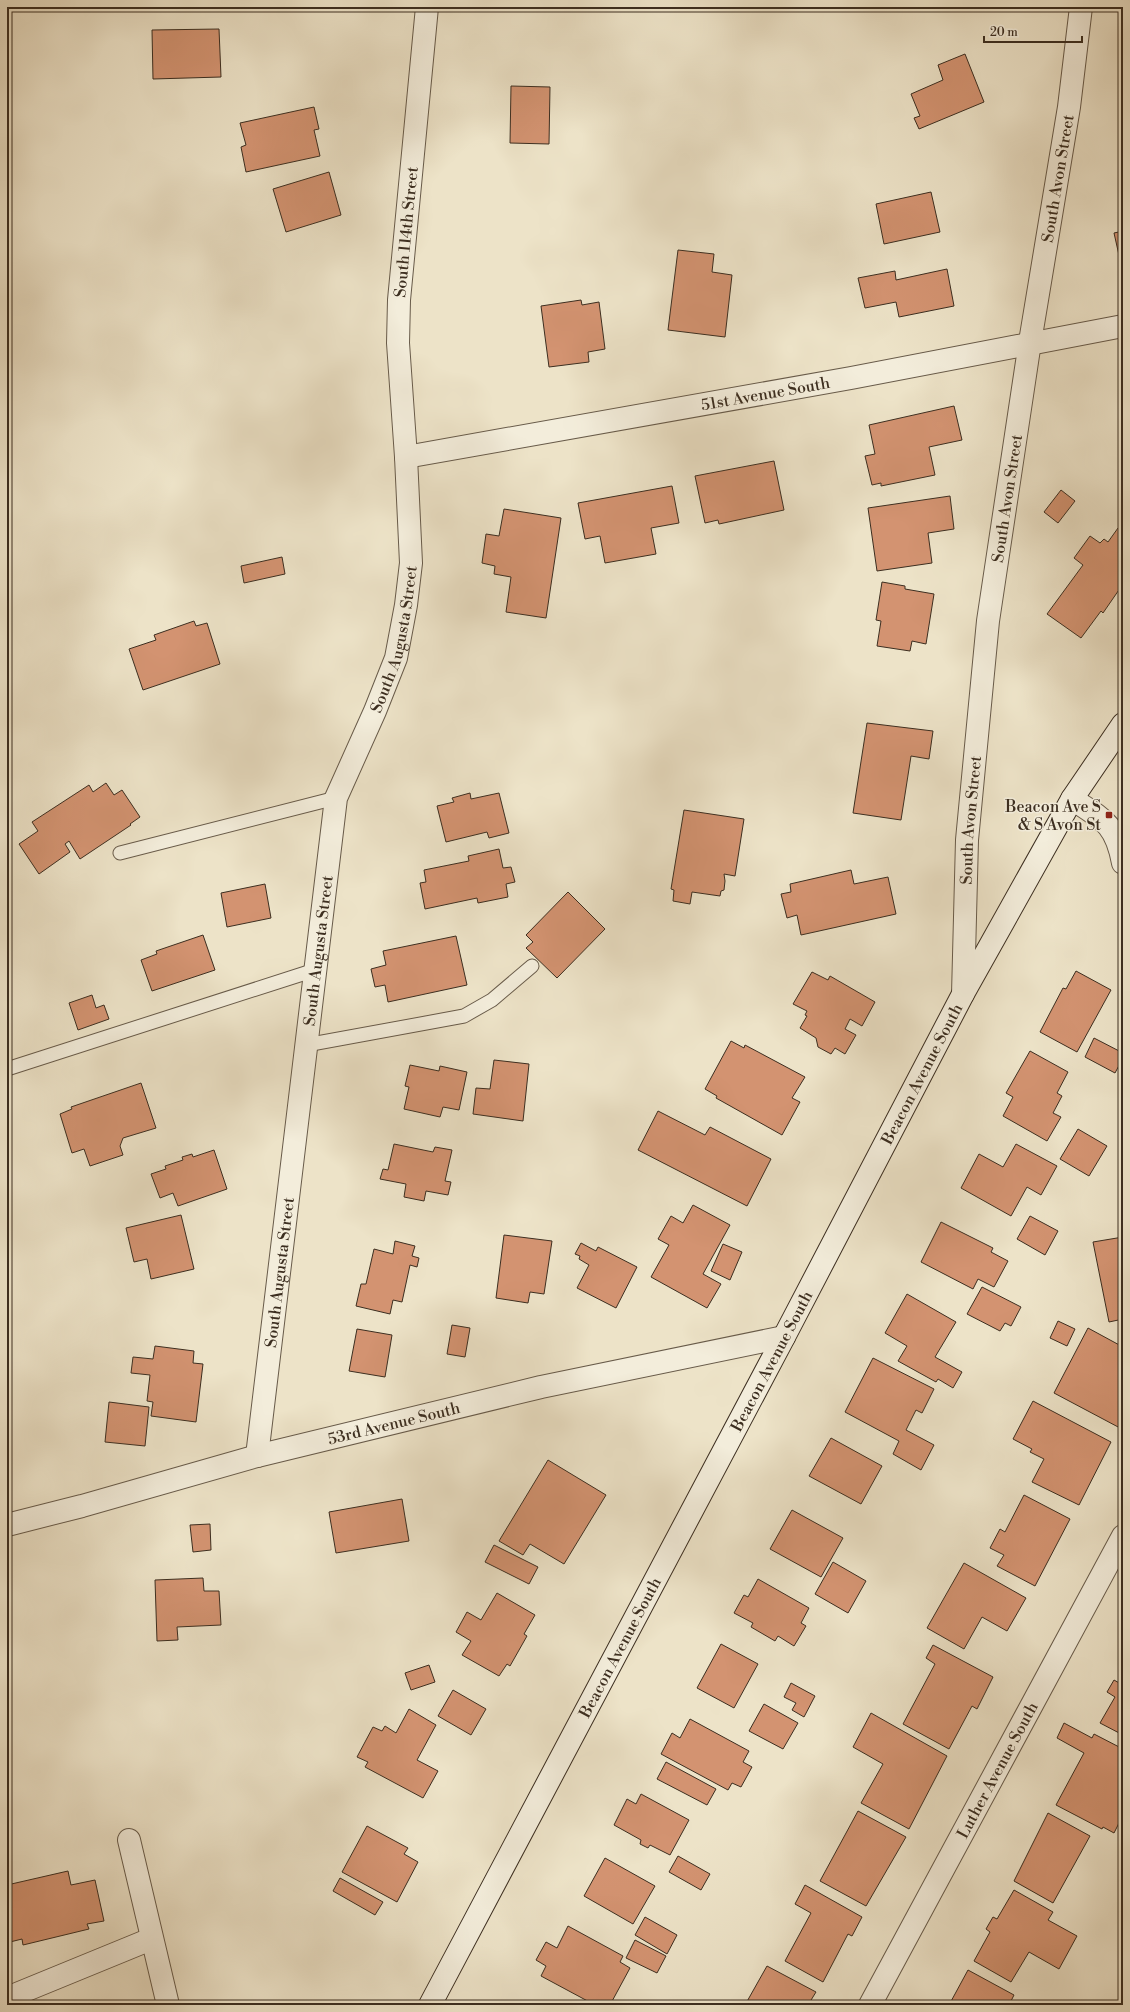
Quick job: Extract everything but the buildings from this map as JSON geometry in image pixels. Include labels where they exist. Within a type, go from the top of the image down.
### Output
[{"type":"street","name":"South 114th Street","points":[[406,457],[398,351],[399,300],[427,7]]},
{"type":"street","name":"South Avon Street","points":[[963,994],[967,840],[988,621],[1030,342],[1069,108],[1081,7]]},
{"type":"street","name":"51st Avenue South","points":[[406,457],[851,378],[1030,342],[1123,326]]},
{"type":"street","name":"South Augusta Street","points":[[257,1456],[336,798],[375,711],[396,658],[406,605],[411,563],[406,457]]},
{"type":"street","name":"Beacon Avenue South","points":[[430,2005],[784,1337],[963,994],[1072,799],[1123,724]]},
{"type":"street","points":[[1072,799],[1104,820],[1114,832],[1123,863]]},
{"type":"street","name":"53rd Avenue South","points":[[7,1524],[82,1506],[257,1456],[541,1387],[784,1337]]},
{"type":"street","name":"Luther Avenue South","points":[[870,2005],[1123,1536]]},
{"type":"street","points":[[130,1840],[151,1939],[168,2005]]},
{"type":"street","points":[[7,1998],[151,1939]]},
{"type":"lane","points":[[120,853],[336,798]]},
{"type":"lane","points":[[306,1045],[464,1016],[492,1000],[532,966]]},
{"type":"lane","points":[[7,1069],[315,970]]},
{"type":"place","name":"Beacon Ave S & S Avon St","points":[[1109,815]]}]
